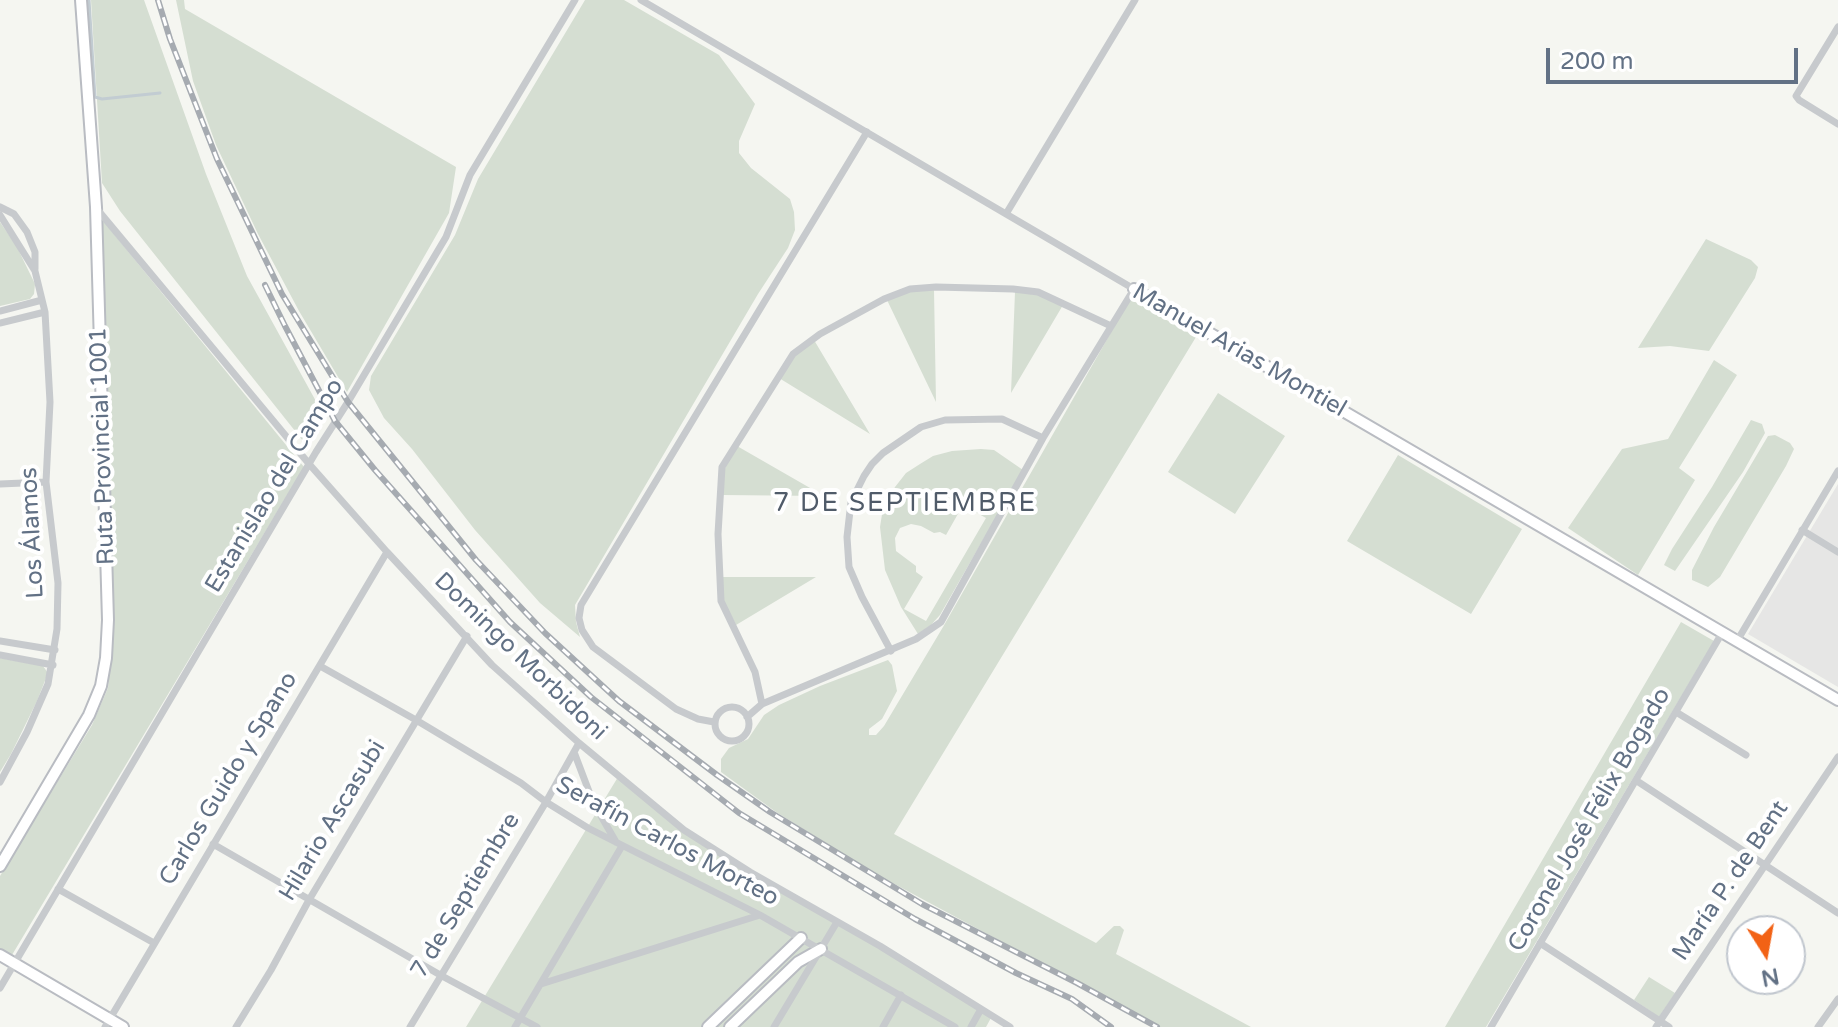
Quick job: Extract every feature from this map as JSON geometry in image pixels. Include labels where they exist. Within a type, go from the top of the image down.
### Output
[{"type":"street","name":"Ruta Provincial 1001","points":[[0,866],[89,715],[101,686],[106,658],[108,620],[96,207],[81,0]]},
{"type":"street","name":"Estanislao del Campo","points":[[0,988],[446,237],[470,175],[575,0]]},
{"type":"street","name":"Manuel Arias Montiel","points":[[641,0],[1838,700]]},
{"type":"street","points":[[1006,214],[1135,0]]},
{"type":"street","points":[[1838,27],[1796,96],[1838,124]]},
{"type":"street","points":[[714,722],[676,709],[593,647],[582,630],[579,618],[581,605],[867,132]]},
{"type":"street","name":"Los Álamos","points":[[0,207],[18,218],[32,241],[35,271],[45,312],[50,402],[46,482],[58,583],[55,650],[48,684],[0,782]]},
{"type":"street","name":"Domingo Morbidoni","points":[[96,207],[310,465],[492,665],[579,743],[684,830],[1010,1027]]},
{"type":"street","name":"Los Álamos","points":[[0,215],[35,271]]},
{"type":"street","points":[[762,704],[755,672],[721,601],[718,534],[722,467],[793,354],[820,334],[884,299],[910,289],[1000,288],[1038,292],[1111,326]]},
{"type":"street","points":[[747,717],[762,704],[891,651],[931,631],[946,615],[1043,438],[1134,289]]},
{"type":"street","points":[[0,311],[42,300]]},
{"type":"street","points":[[0,323],[45,312]]},
{"type":"street","points":[[891,651],[849,567],[847,537],[851,502],[872,464],[885,451],[921,427],[945,420],[1002,419],[1043,438]]},
{"type":"street","points":[[1737,641],[1838,471]]},
{"type":"street","points":[[0,484],[46,482]]},
{"type":"street","points":[[1802,530],[1838,552]]},
{"type":"street","name":"Carlos Guido y Spano","points":[[107,1023],[387,552]]},
{"type":"street","name":"Coronel José Félix Bogado","points":[[1491,1027],[1722,633]]},
{"type":"street","name":"Hilario Ascasubi","points":[[236,1027],[467,636]]},
{"type":"street","points":[[0,641],[55,650]]},
{"type":"street","points":[[0,655],[53,665]]},
{"type":"street","name":"Serafín Carlos Morteo","points":[[320,666],[521,783],[588,828],[760,915],[955,1027]]},
{"type":"street","points":[[727,707],[739,708],[747,717],[747,732],[740,739],[726,740],[715,728],[717,715],[727,707]]},
{"type":"street","points":[[1676,712],[1746,755]]},
{"type":"street","name":"7 de Septiembre","points":[[410,1027],[579,743]]},
{"type":"street","points":[[515,1027],[620,845],[593,802],[574,752]]},
{"type":"street","name":"María P. de Bent","points":[[1658,1024],[1838,757]]},
{"type":"street","points":[[1637,781],[1838,913]]},
{"type":"street","points":[[213,844],[537,1027]]},
{"type":"street","points":[[58,889],[154,943]]},
{"type":"street","points":[[541,984],[760,915]]},
{"type":"street","points":[[774,1027],[837,922]]},
{"type":"street","points":[[708,1027],[801,938]]},
{"type":"street","points":[[1540,943],[1658,1024],[1669,1027]]},
{"type":"street","points":[[730,1027],[798,962],[821,949]]},
{"type":"street","points":[[0,955],[107,1023],[123,1027]]},
{"type":"street","points":[[883,1027],[901,995]]},
{"type":"street","points":[[1818,1027],[1838,999]]},
{"type":"street","points":[[971,1027],[981,1009]]},
{"type":"shaded area","points":[[91,0],[144,0],[206,174],[247,276],[323,414],[307,446],[120,211],[102,183]]},
{"type":"shaded area","points":[[176,0],[184,0],[185,9],[456,167],[449,213],[347,392],[258,234],[216,145],[193,81]]},
{"type":"shaded area","points":[[585,0],[624,0],[719,55],[755,104],[739,141],[739,153],[751,168],[790,199],[795,230],[788,248],[575,605],[580,637],[540,603],[475,530],[384,418],[369,390],[371,376],[455,235],[478,179]]},
{"type":"shaded area","points":[[100,217],[304,467],[12,955],[0,948],[0,876],[92,725],[108,688],[112,642]]},
{"type":"shaded area","points":[[0,222],[17,247],[35,284],[30,299],[0,306]]},
{"type":"shaded area","points":[[1706,239],[1751,260],[1758,267],[1755,278],[1709,351],[1670,346],[1638,348]]},
{"type":"shaded area","points":[[934,290],[936,402],[887,300],[911,291]]},
{"type":"shaded area","points":[[1015,292],[1038,295],[1063,305],[1011,393]]},
{"type":"shaded area","points":[[1130,299],[1196,337],[894,834],[1096,943],[1114,926],[1120,926],[1124,930],[1116,954],[1251,1027],[1160,1027],[874,873],[776,812],[721,772],[721,759],[729,748],[748,739],[764,715],[820,686],[888,660],[892,665],[897,691],[882,719],[869,729],[869,735],[876,735],[884,726]]},
{"type":"shaded area","points":[[814,340],[870,434],[779,378],[794,355]]},
{"type":"shaded area","points":[[1714,360],[1737,375],[1679,468],[1695,480],[1638,575],[1568,528],[1622,449],[1668,439]]},
{"type":"shaded area","points":[[1218,393],[1285,436],[1235,514],[1168,472]]},
{"type":"shaded area","points":[[1751,420],[1762,424],[1765,433],[1743,472],[1675,571],[1664,565],[1672,549]]},
{"type":"shaded area","points":[[1775,435],[1790,443],[1794,449],[1786,466],[1720,577],[1708,587],[1692,580],[1692,570],[1714,527],[1768,436]]},
{"type":"shaded area","points":[[737,446],[824,496],[722,495],[725,468]]},
{"type":"shaded area","points":[[994,450],[1023,470],[940,615],[918,634],[901,607],[885,570],[880,527],[883,508],[906,473],[933,456],[952,451]],"holes":[[[963,505],[986,518],[926,621],[904,609],[923,577],[916,572],[916,566],[896,551],[895,538],[900,528],[911,524],[946,535]]]},
{"type":"shaded area","points":[[1398,455],[1522,529],[1471,614],[1347,541]]},
{"type":"shaded area","points":[[1838,484],[1838,687],[1748,634]]},
{"type":"shaded area","points":[[723,577],[816,577],[736,625],[723,600]]},
{"type":"shaded area","points":[[1681,622],[1714,641],[1486,1027],[1445,1027]]},
{"type":"shaded area","points":[[0,658],[43,666],[48,673],[0,772]]},
{"type":"shaded area","points":[[618,777],[684,830],[992,1016],[986,1027],[466,1027]]},
{"type":"shaded area","points":[[1649,977],[1675,993],[1659,1017],[1634,1000]]},
{"type":"waterway","points":[[89,0],[95,97],[102,99],[160,93]]},
{"type":"railway","points":[[158,0],[217,159],[282,294],[348,402],[476,560],[545,633],[619,701],[770,812],[922,904],[1157,1027]]},
{"type":"railway","points":[[265,285],[335,421],[510,622],[591,697],[739,813],[915,919],[1072,999],[1111,1027]]},
{"type":"district","name":"7 DE SEPTIEMBRE","points":[[905,504]]}]
